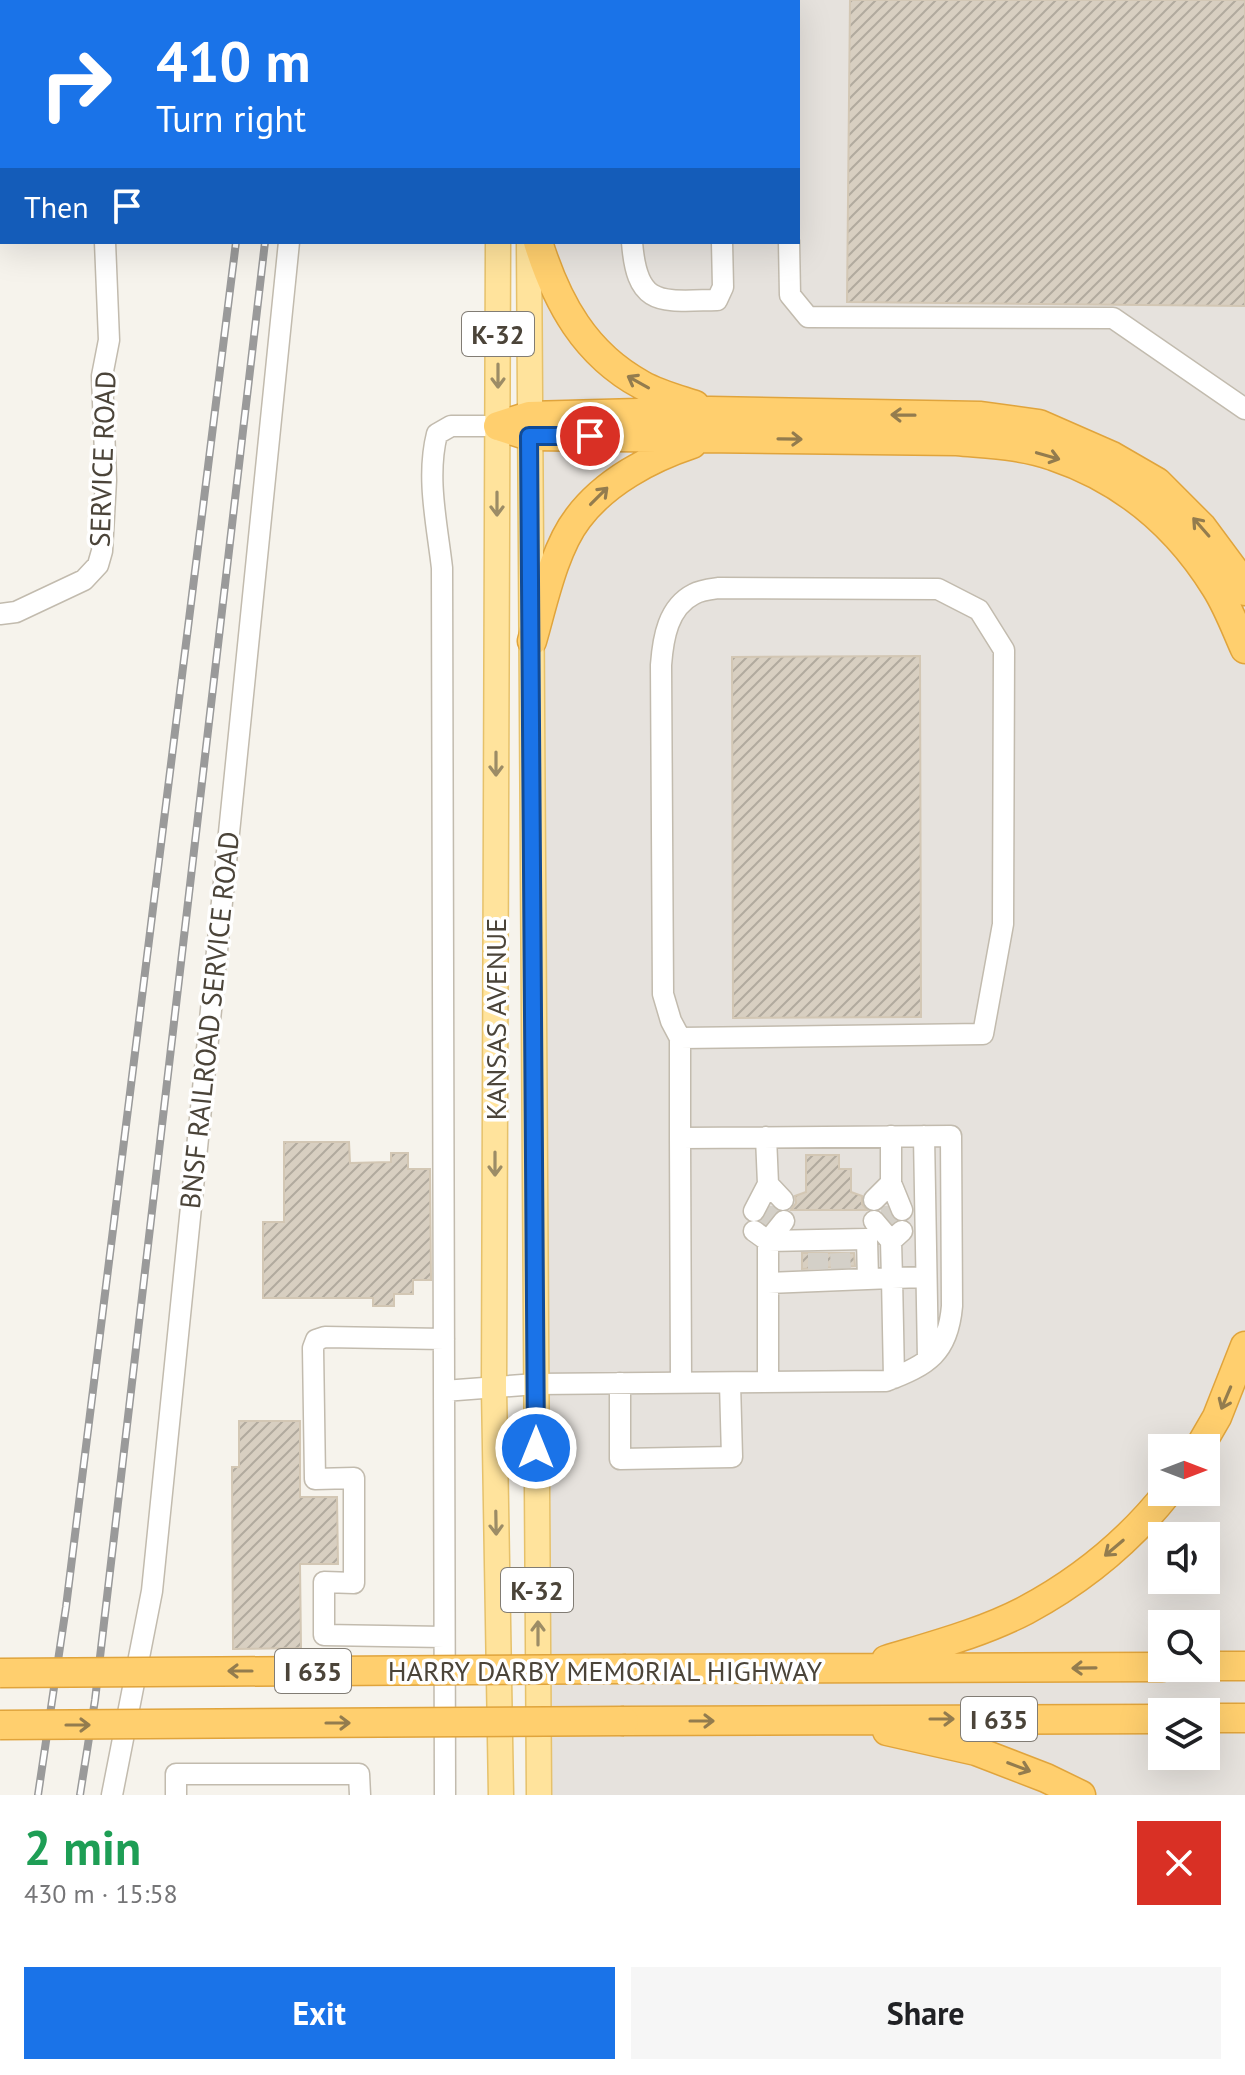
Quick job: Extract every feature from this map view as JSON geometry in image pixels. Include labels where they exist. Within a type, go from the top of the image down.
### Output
[{"type":"highway","points":[[539,244],[546,268],[577,330],[608,364],[711,424],[997,444],[1052,455],[1124,489],[1169,525],[1217,589],[1245,649]]},
{"type":"highway","points":[[498,426],[711,424],[981,416],[1039,424],[1112,456],[1157,482],[1202,527],[1236,573],[1245,591]]},
{"type":"highway","points":[[532,641],[552,570],[577,519],[609,486],[711,424]]},
{"type":"highway","points":[[1207,1434],[1245,1346]]},
{"type":"highway","points":[[855,1670],[964,1636],[1025,1610],[1075,1579],[1120,1545],[1155,1506]]},
{"type":"highway","points":[[1220,1666],[1245,1666]]},
{"type":"highway","name":"HARRY DARBY MEMORIAL HIGHWAY","points":[[0,1673],[1148,1667]]},
{"type":"highway","points":[[1220,1718],[1245,1718]]},
{"type":"highway","name":"HARRY DARBY MEMORIAL HIGHWAY","points":[[0,1725],[1148,1719]]},
{"type":"highway","points":[[836,1720],[976,1751],[1081,1795]]},
{"type":"main road","name":"KANSAS AVENUE","points":[[498,244],[494,1389],[501,1795]]},
{"type":"main road","name":"KANSAS AVENUE","points":[[529,244],[539,1795]]},
{"type":"street","name":"SERVICE ROAD","points":[[0,614],[16,612],[84,580],[98,565],[102,551],[106,480],[102,376],[109,340],[105,244]]},
{"type":"street","name":"BNSF RAILROAD SERVICE ROAD","points":[[112,1795],[152,1591],[289,244]]},
{"type":"street","points":[[632,244],[634,269],[650,294],[661,300],[691,301],[717,300],[723,287],[722,244]]},
{"type":"street","points":[[789,244],[790,295],[808,317],[1113,318],[1245,409]]},
{"type":"street","points":[[445,1795],[442,568],[433,495],[432,452],[437,434],[451,426],[498,426]]},
{"type":"street","points":[[680,1038],[983,1034],[1003,924],[1004,650],[979,610],[938,589],[719,588],[695,593],[676,608],[668,625],[662,645],[661,665],[663,994],[680,1038],[681,1382]]},
{"type":"street","points":[[891,1136],[894,1378]]},
{"type":"street","points":[[924,1136],[928,1359]]},
{"type":"street","points":[[444,1391],[536,1384],[886,1381],[916,1370],[939,1349],[950,1330],[952,1306],[951,1136],[680,1138]]},
{"type":"street","points":[[766,1137],[768,1382]]},
{"type":"street","points":[[768,1184],[768,1219],[818,1261],[840,1260],[868,1279],[926,1277]]},
{"type":"street","points":[[768,1283],[818,1261],[840,1260],[867,1239],[868,1279]]},
{"type":"street","points":[[444,1339],[325,1337],[316,1340],[313,1348],[315,1479],[354,1478],[354,1583],[324,1582],[324,1635],[444,1637]]},
{"type":"street","points":[[620,1383],[620,1459],[732,1457],[730,1383]]},
{"type":"street","points":[[176,1795],[176,1774],[359,1774],[360,1795]]},
{"type":"shaded area","points":[[800,0],[1245,0],[1245,1795],[540,1795],[535,244],[800,244]]},
{"type":"building","points":[[850,0],[1245,0],[1245,306],[847,302]]},
{"type":"building","points":[[920,656],[921,1017],[733,1018],[732,657]]},
{"type":"building","points":[[284,1142],[349,1142],[350,1163],[391,1162],[391,1153],[408,1153],[408,1169],[430,1169],[431,1280],[413,1280],[413,1294],[394,1294],[394,1306],[373,1306],[373,1298],[263,1298],[263,1222],[284,1222]]},
{"type":"building","points":[[806,1155],[839,1155],[839,1169],[851,1169],[851,1192],[862,1196],[862,1204],[867,1210],[791,1210],[796,1203],[795,1196],[806,1192]]},
{"type":"building","points":[[802,1253],[854,1253],[855,1266],[802,1269]]},
{"type":"building","points":[[239,1421],[300,1421],[300,1497],[337,1497],[338,1564],[300,1564],[301,1648],[233,1649],[232,1467],[239,1467]]},
{"type":"tunnel","points":[[768,1206],[768,1226]]},
{"type":"tunnel","points":[[891,1206],[891,1227]]},
{"type":"tunnel","points":[[818,1253],[818,1269]]},
{"type":"tunnel","points":[[840,1253],[841,1269]]},
{"type":"railway","points":[[38,1795],[66,1607],[236,244]]},
{"type":"railway","points":[[80,1795],[95,1700],[265,244]]},
{"type":"route","points":[[536,1448],[529,436],[590,436]]}]
